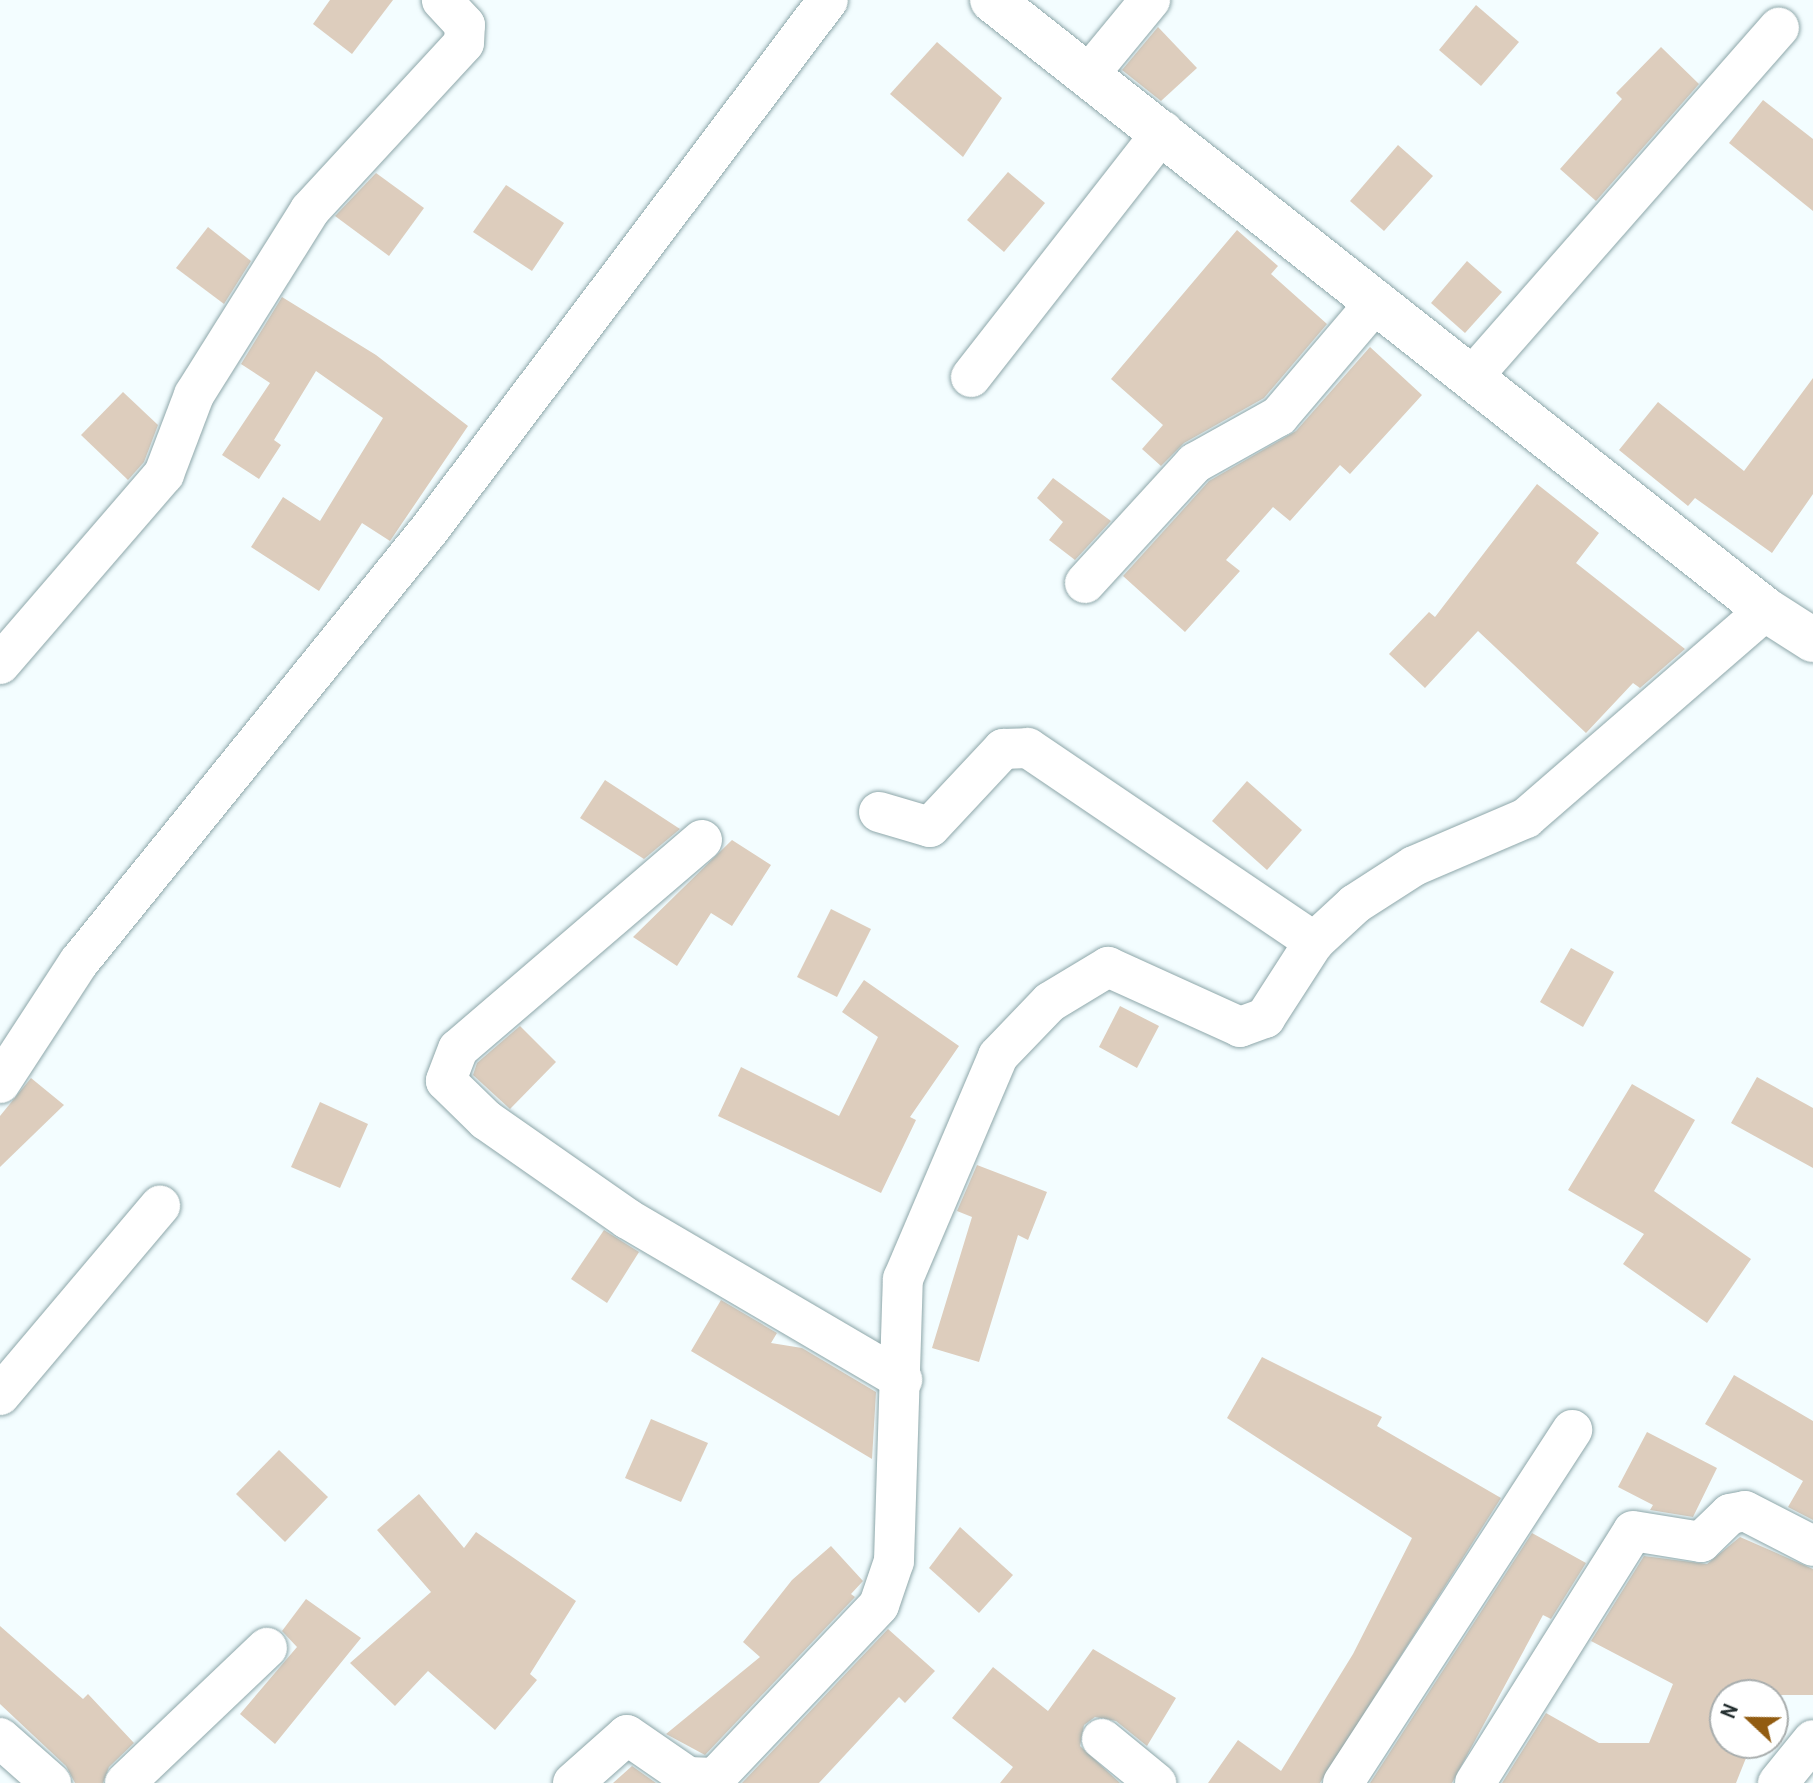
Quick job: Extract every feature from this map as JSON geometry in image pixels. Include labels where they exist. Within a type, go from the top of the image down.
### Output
[{"type":"street","points":[[0,664],[164,474],[194,395],[310,210],[464,43],[465,25],[442,0]]},
{"type":"street","points":[[0,1083],[79,962],[419,543],[828,0]]},
{"type":"street","points":[[992,0],[1163,131],[1766,610],[1813,640]]},
{"type":"street","points":[[1089,74],[1150,0]]},
{"type":"street","points":[[1472,377],[1779,28]]},
{"type":"street","points":[[971,377],[1163,131]]},
{"type":"street","points":[[1085,583],[1195,463],[1279,416],[1377,301]]},
{"type":"street","points":[[573,1783],[627,1735],[688,1777],[715,1778],[879,1605],[894,1561],[903,1279],[998,1056],[1050,1002],[1108,967],[1240,1027],[1265,1018],[1314,942],[1355,904],[1414,866],[1526,818],[1766,610]]},
{"type":"street","points":[[879,812],[930,827],[1003,749],[1028,748],[1314,942]]},
{"type":"street","points":[[702,840],[458,1049],[446,1081],[486,1120],[628,1219],[902,1380]]},
{"type":"street","points":[[0,1395],[160,1206]]},
{"type":"street","points":[[1343,1783],[1572,1430]]},
{"type":"street","points":[[1475,1783],[1633,1531],[1701,1542],[1730,1514],[1745,1511],[1813,1546]]},
{"type":"street","points":[[125,1783],[267,1648]]},
{"type":"street","points":[[0,1738],[51,1783]]},
{"type":"street","points":[[1102,1739],[1156,1783]]},
{"type":"street","points":[[1778,1783],[1813,1740]]},
{"type":"building","points":[[330,0],[393,0],[352,54],[313,24]]},
{"type":"building","points":[[1476,5],[1519,42],[1481,86],[1439,50]]},
{"type":"building","points":[[1158,27],[1197,68],[1161,101],[1122,70]]},
{"type":"building","points":[[937,42],[1002,98],[963,157],[890,94]]},
{"type":"building","points":[[1661,47],[1699,84],[1596,201],[1560,169],[1622,99],[1616,93]]},
{"type":"building","points":[[1763,100],[1813,139],[1813,211],[1729,143]]},
{"type":"building","points":[[1398,145],[1433,176],[1384,231],[1350,201]]},
{"type":"building","points":[[1008,172],[1045,203],[1004,252],[967,220]]},
{"type":"building","points":[[376,173],[424,208],[389,256],[335,216]]},
{"type":"building","points":[[506,185],[564,223],[532,271],[473,232]]},
{"type":"building","points":[[208,227],[251,261],[224,304],[176,268]]},
{"type":"building","points":[[1237,230],[1278,266],[1271,274],[1327,324],[1264,398],[1184,443],[1161,466],[1142,449],[1163,425],[1111,379]]},
{"type":"building","points":[[1467,261],[1502,292],[1465,333],[1431,303]]},
{"type":"building","points":[[282,297],[376,355],[468,426],[390,541],[362,523],[319,591],[251,547],[283,497],[320,521],[383,418],[316,371],[274,440],[281,445],[259,479],[222,455],[270,383],[241,364]]},
{"type":"building","points":[[1370,347],[1422,395],[1350,474],[1340,465],[1290,521],[1273,507],[1226,560],[1240,571],[1185,632],[1123,576],[1209,481],[1296,431]]},
{"type":"building","points":[[1813,378],[1813,494],[1772,553],[1695,498],[1688,506],[1619,450],[1658,402],[1744,471]]},
{"type":"building","points":[[123,392],[158,425],[144,462],[128,480],[81,435]]},
{"type":"building","points":[[1053,478],[1111,521],[1075,560],[1049,540],[1063,522],[1037,498]]},
{"type":"building","points":[[1537,484],[1599,533],[1576,563],[1685,649],[1640,688],[1633,683],[1586,733],[1478,631],[1425,688],[1389,654],[1429,612],[1435,617]]},
{"type":"building","points":[[605,780],[680,829],[644,859],[580,818]]},
{"type":"building","points":[[1247,781],[1302,830],[1267,870],[1212,821]]},
{"type":"building","points":[[732,840],[771,865],[732,926],[711,913],[677,966],[633,937]]},
{"type":"building","points":[[831,909],[871,929],[837,997],[797,977]]},
{"type":"building","points":[[1571,948],[1614,972],[1583,1027],[1540,1002]]},
{"type":"building","points":[[864,980],[959,1046],[910,1117],[916,1120],[881,1193],[718,1116],[741,1067],[839,1116],[878,1037],[842,1012]]},
{"type":"building","points":[[1120,1006],[1159,1026],[1137,1068],[1099,1047]]},
{"type":"building","points":[[520,1026],[556,1062],[510,1109],[473,1075],[477,1063]]},
{"type":"building","points":[[1757,1077],[1813,1108],[1813,1168],[1731,1123]]},
{"type":"building","points":[[31,1078],[64,1105],[0,1167],[0,1116]]},
{"type":"building","points":[[1632,1084],[1695,1120],[1654,1191],[1751,1259],[1707,1323],[1623,1264],[1644,1234],[1568,1190]]},
{"type":"building","points":[[320,1102],[368,1124],[340,1188],[291,1167]]},
{"type":"building","points":[[977,1165],[1047,1192],[1028,1240],[1018,1235],[979,1362],[932,1348],[972,1217],[957,1211]]},
{"type":"building","points":[[604,1230],[639,1252],[607,1303],[571,1279]]},
{"type":"building","points":[[721,1300],[777,1333],[771,1343],[802,1348],[876,1392],[872,1459],[691,1351]]},
{"type":"building","points":[[1262,1357],[1382,1417],[1377,1426],[1501,1498],[1320,1783],[1208,1783],[1238,1740],[1281,1771],[1353,1654],[1412,1538],[1227,1418]]},
{"type":"building","points":[[1734,1375],[1813,1421],[1813,1520],[1788,1507],[1803,1481],[1705,1424]]},
{"type":"building","points":[[651,1419],[708,1443],[681,1502],[625,1478]]},
{"type":"building","points":[[1647,1432],[1717,1468],[1693,1517],[1650,1510],[1653,1505],[1618,1487]]},
{"type":"building","points":[[279,1450],[328,1497],[285,1542],[236,1494]]},
{"type":"building","points":[[419,1494],[464,1548],[476,1532],[576,1601],[530,1674],[537,1680],[495,1730],[428,1671],[395,1706],[350,1663],[431,1592],[377,1530]]},
{"type":"building","points":[[960,1527],[1013,1575],[979,1613],[929,1568]]},
{"type":"building","points":[[1532,1533],[1586,1563],[1551,1619],[1543,1615],[1452,1783],[1370,1783]]},
{"type":"building","points":[[1740,1537],[1813,1569],[1813,1695],[1789,1695],[1789,1679],[1709,1679],[1709,1759],[1746,1759],[1736,1783],[1502,1783],[1546,1713],[1599,1743],[1649,1743],[1673,1684],[1591,1641],[1644,1556],[1707,1564]]},
{"type":"building","points":[[831,1546],[863,1581],[851,1594],[855,1597],[705,1755],[666,1734],[760,1657],[743,1642],[792,1580]]},
{"type":"building","points":[[306,1599],[361,1638],[275,1744],[240,1714],[297,1647],[282,1631]]},
{"type":"building","points":[[0,1626],[83,1699],[88,1694],[134,1743],[109,1767],[103,1783],[75,1783],[66,1766],[0,1704]]},
{"type":"building","points":[[888,1629],[935,1671],[905,1703],[899,1697],[819,1783],[742,1783]]},
{"type":"building","points":[[1093,1649],[1176,1698],[1147,1746],[1116,1721],[1095,1717],[1084,1725],[1080,1746],[1120,1783],[1000,1783],[1013,1767],[952,1718],[993,1667],[1048,1711]]},
{"type":"building","points":[[632,1766],[656,1783],[613,1783]]}]
